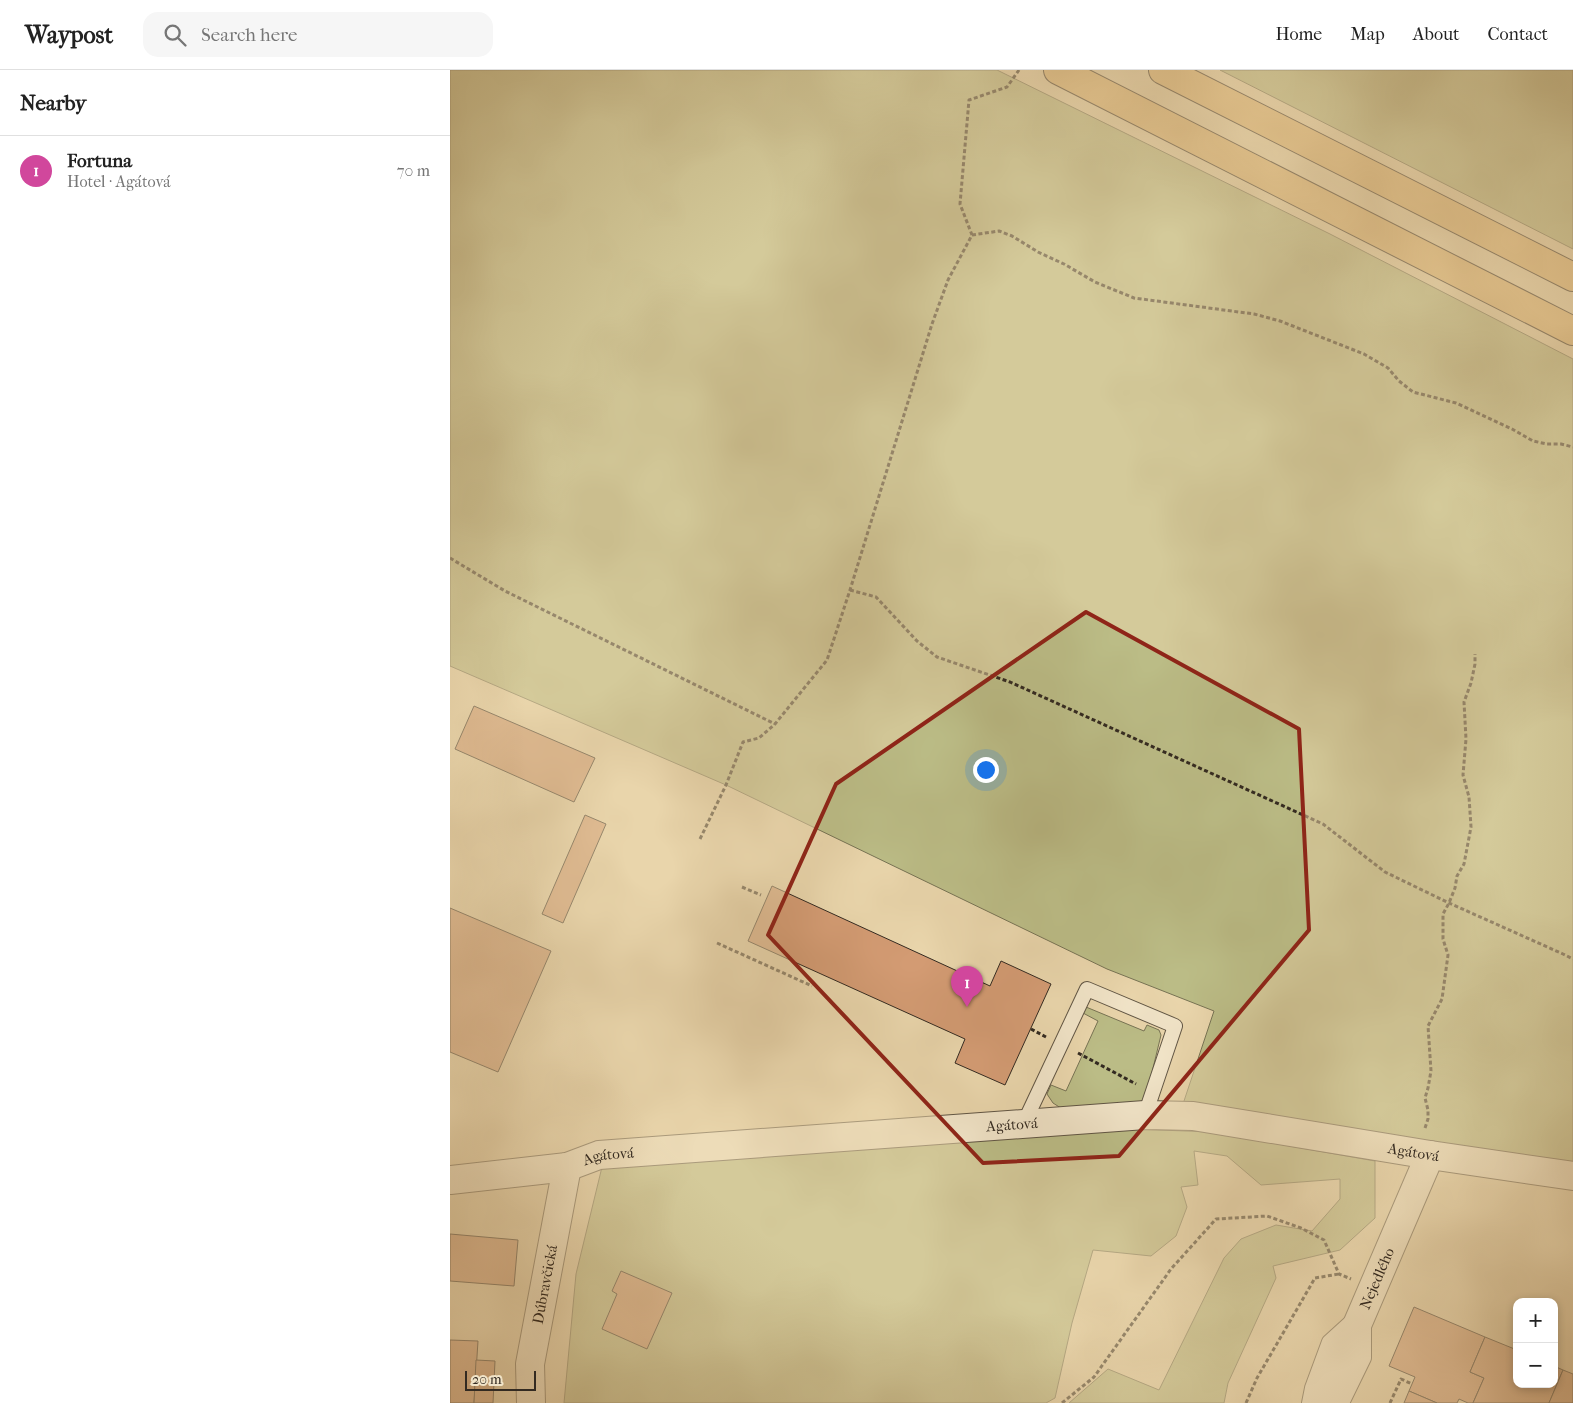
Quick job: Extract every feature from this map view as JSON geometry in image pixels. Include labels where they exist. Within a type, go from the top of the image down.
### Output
[{"type":"highway","points":[[1058,70],[1573,331]]},
{"type":"highway","points":[[1163,70],[1573,277]]},
{"type":"street","name":"Agátová","points":[[450,1180],[567,1167],[598,1155],[1024,1123],[1149,1104],[1193,1116],[1430,1155],[1573,1176]]},
{"type":"street","name":"Nejedlého","points":[[1325,1403],[1430,1155]]},
{"type":"street","name":"Dúbravčická","points":[[530,1403],[530,1364],[567,1167]]},
{"type":"lane","points":[[1024,1123],[1087,989],[1176,1026],[1149,1104]]},
{"type":"lane","points":[[1309,1403],[1312,1388],[1329,1342],[1369,1299]]},
{"type":"lane","points":[[1342,1403],[1364,1358],[1369,1299]]},
{"type":"path","points":[[700,839],[726,785],[743,742],[759,738],[775,724],[827,660],[932,324],[948,280],[972,235],[960,204],[969,100],[1007,88],[1018,70]]},
{"type":"path","points":[[972,235],[999,231],[1012,236],[1095,282],[1134,298],[1254,314],[1280,321],[1364,354],[1388,368],[1399,381],[1413,392],[1456,403],[1504,425],[1533,441],[1573,447]]},
{"type":"path","points":[[450,558],[505,591],[775,724]]},
{"type":"path","points":[[850,590],[876,597],[917,641],[937,657],[1010,682],[1323,824],[1385,872],[1573,959]]},
{"type":"path","points":[[1430,1155],[1424,1136],[1428,1119],[1425,1098],[1431,1071],[1428,1026],[1442,999],[1448,955],[1443,939],[1443,914],[1450,903],[1455,888],[1456,876],[1464,864],[1471,828],[1469,797],[1463,775],[1466,739],[1464,702],[1471,683],[1475,654]]},
{"type":"path","points":[[742,887],[761,895]]},
{"type":"path","points":[[717,943],[812,986]]},
{"type":"path","points":[[1031,1029],[1060,1044],[1149,1104]]},
{"type":"path","points":[[1062,1403],[1094,1377],[1171,1269],[1216,1219],[1267,1216],[1301,1228],[1324,1240],[1339,1274],[1369,1299]]},
{"type":"path","points":[[1246,1403],[1257,1378],[1315,1278],[1339,1274]]},
{"type":"path","points":[[1390,1403],[1401,1380],[1412,1384]]},
{"type":"highlighted area","points":[[1086,612],[1299,729],[1309,930],[1119,1156],[983,1163],[768,935],[836,784]]},
{"type":"green space","points":[[450,70],[997,70],[1330,234],[1573,359],[1573,1176],[1179,1116],[1214,1011],[1107,969],[726,785],[450,666]]},
{"type":"green space","points":[[1220,70],[1573,70],[1573,249]]},
{"type":"green space","points":[[1086,1007],[1144,1031],[1147,1025],[1159,1030],[1161,1035],[1144,1100],[1131,1107],[1064,1110],[1053,1103],[1047,1094],[1051,1085],[1066,1091],[1098,1021],[1083,1013]]},
{"type":"green space","points":[[1135,1129],[1210,1132],[1375,1161],[1375,1218],[1340,1250],[1273,1266],[1276,1278],[1228,1383],[1224,1403],[1069,1403],[1108,1369],[1159,1390],[1224,1258],[1241,1239],[1276,1225],[1312,1231],[1340,1199],[1340,1179],[1261,1185],[1227,1156],[1194,1151],[1198,1185],[1181,1187],[1187,1207],[1176,1236],[1151,1256],[1093,1250],[1072,1323],[1055,1398],[1046,1403],[564,1403],[576,1274],[602,1167]]},
{"type":"building","points":[[474,706],[595,758],[574,802],[455,749]]},
{"type":"building","points":[[585,815],[606,824],[563,923],[542,914]]},
{"type":"building","points":[[772,886],[990,986],[1001,961],[1051,984],[1005,1085],[955,1063],[965,1039],[748,941]]},
{"type":"building","points":[[450,908],[551,951],[498,1072],[450,1052]]},
{"type":"building","points":[[450,1234],[518,1240],[514,1286],[450,1281]]},
{"type":"building","points":[[621,1271],[672,1293],[647,1349],[602,1329],[617,1294],[612,1291]]},
{"type":"building","points":[[1414,1307],[1485,1337],[1470,1372],[1484,1378],[1473,1403],[1459,1399],[1457,1403],[1437,1403],[1409,1391],[1415,1377],[1389,1366]]},
{"type":"building","points":[[1485,1337],[1513,1348],[1513,1388],[1555,1388],[1549,1403],[1473,1403],[1484,1378],[1470,1372]]},
{"type":"building","points":[[450,1340],[478,1341],[474,1403],[450,1403]]},
{"type":"building","points":[[476,1360],[495,1361],[493,1403],[474,1403]]},
{"type":"building","points":[[1558,1368],[1563,1370],[1558,1382]]},
{"type":"building","points":[[1563,1370],[1573,1374],[1573,1403],[1549,1403],[1555,1388],[1558,1388],[1558,1382]]},
{"type":"building","points":[[1409,1391],[1437,1403],[1404,1403]]},
{"type":"place","name":"Fortuna","points":[[967,1007]]}]
